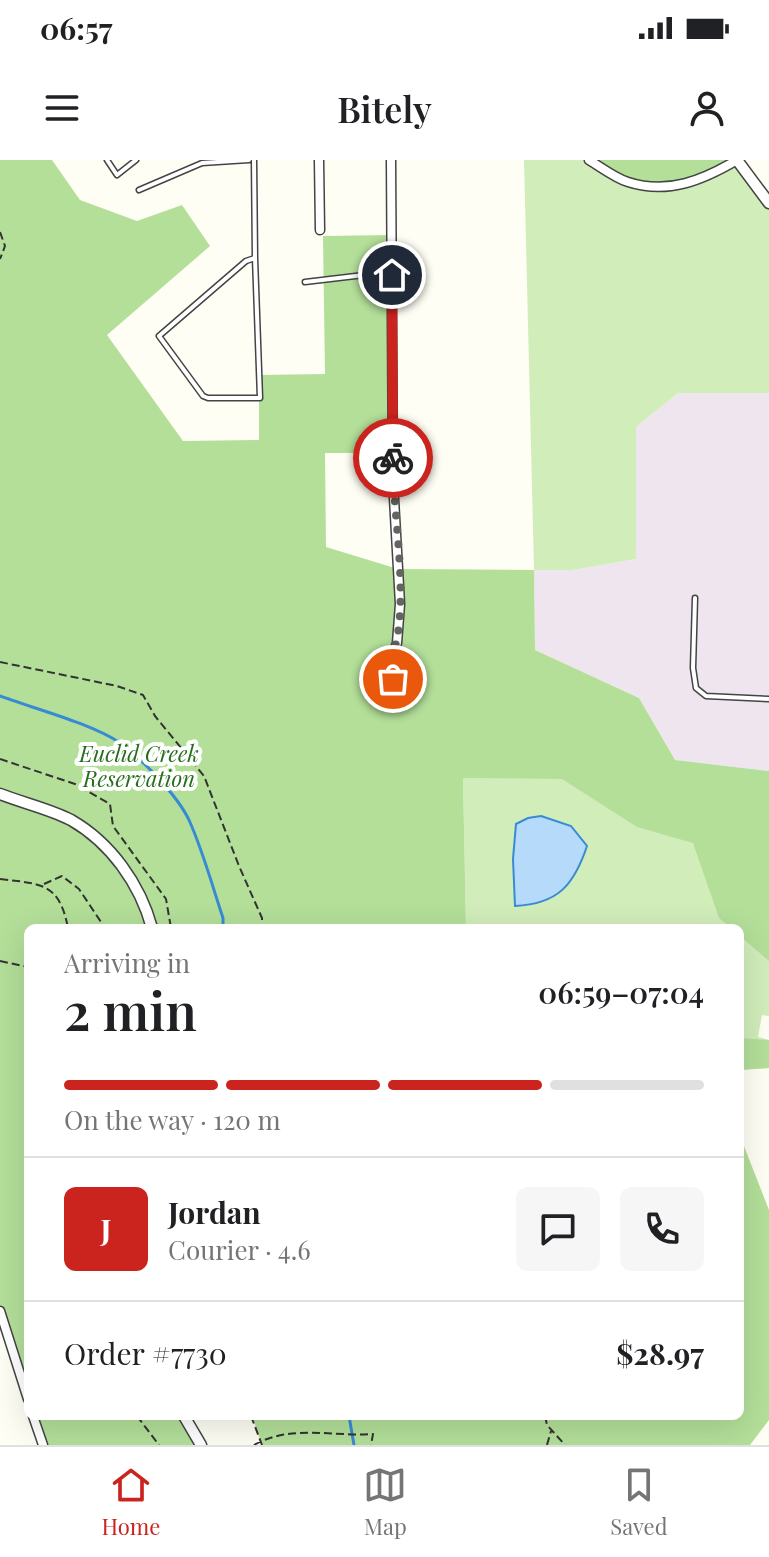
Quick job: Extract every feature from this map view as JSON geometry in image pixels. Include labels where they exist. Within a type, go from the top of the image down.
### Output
[{"type":"street","points":[[319,160],[320,230]]},
{"type":"street","points":[[391,160],[393,481],[400,604],[397,643],[388,668],[389,676],[396,680]]},
{"type":"street","points":[[589,160],[627,182],[651,186],[677,186],[708,177],[737,160],[769,203]]},
{"type":"street","points":[[0,794],[70,820],[92,835],[115,856],[139,894],[150,924]]},
{"type":"street","points":[[0,1311],[24,1386]]},
{"type":"street","points":[[34,1420],[43,1445]]},
{"type":"street","points":[[186,1420],[201,1445]]},
{"type":"lane","points":[[107,160],[117,175],[136,160]]},
{"type":"lane","points":[[139,190],[202,163],[251,160],[255,258],[260,398],[208,398],[203,396],[159,336],[246,261],[255,258]]},
{"type":"lane","points":[[305,282],[392,275]]},
{"type":"lane","points":[[695,598],[693,668],[696,688],[706,696],[769,699]]},
{"type":"path","points":[[0,232],[5,246],[0,259]]},
{"type":"path","points":[[0,662],[117,686],[143,695],[155,716],[204,776],[262,924]]},
{"type":"path","points":[[0,759],[75,784],[110,804],[113,826],[166,899],[170,924]]},
{"type":"path","points":[[0,879],[43,884],[62,876],[79,889],[102,924]]},
{"type":"path","points":[[43,884],[58,898],[67,924]]},
{"type":"path","points":[[0,961],[24,966]]},
{"type":"path","points":[[140,1420],[159,1445]]},
{"type":"path","points":[[253,1420],[262,1443]]},
{"type":"path","points":[[547,1420],[551,1430],[565,1445]]},
{"type":"path","points":[[547,1445],[551,1430]]},
{"type":"path","points":[[254,1445],[299,1432],[373,1434],[371,1445]]},
{"type":"shaded area","points":[[678,393],[769,393],[769,771],[675,760],[639,698],[535,650],[534,570],[573,570],[636,559],[636,427]]},
{"type":"green space","name":"Euclid Creek Reservation","points":[[0,160],[52,160],[80,200],[137,221],[182,205],[210,246],[107,335],[183,441],[259,440],[259,375],[325,374],[323,236],[392,235],[393,453],[325,453],[326,547],[398,569],[534,570],[535,650],[639,698],[675,760],[769,771],[769,961],[744,939],[744,924],[726,924],[719,918],[693,843],[637,827],[562,779],[463,778],[466,924],[24,924],[24,1386],[0,1311]]},
{"type":"green space","points":[[524,160],[737,160],[769,203],[769,393],[678,393],[636,427],[636,559],[573,570],[534,570]]},
{"type":"green space","points":[[589,160],[737,160],[677,186],[627,182]]},
{"type":"green space","points":[[463,778],[635,779],[769,804],[769,1016],[762,1015],[758,1037],[769,1040],[769,1068],[744,1070],[744,924],[466,924]]},
{"type":"green space","points":[[744,1038],[769,1040],[769,1068],[744,1070]]},
{"type":"green space","points":[[744,1146],[769,1210],[769,1420],[750,1445],[262,1445],[253,1420],[744,1420]]},
{"type":"green space","points":[[34,1420],[186,1420],[201,1445],[43,1445]]},
{"type":"water","points":[[541,816],[571,826],[587,846],[576,872],[562,890],[543,901],[515,906],[513,859],[516,824]]},
{"type":"waterway","points":[[0,696],[108,736],[148,768],[168,789],[189,820],[223,924]]},
{"type":"waterway","points":[[350,1420],[354,1445]]},
{"type":"way so far","points":[[393,458],[400,604],[397,643],[388,668],[389,676],[393,679]]},
{"type":"route","points":[[392,275],[393,458]]}]
